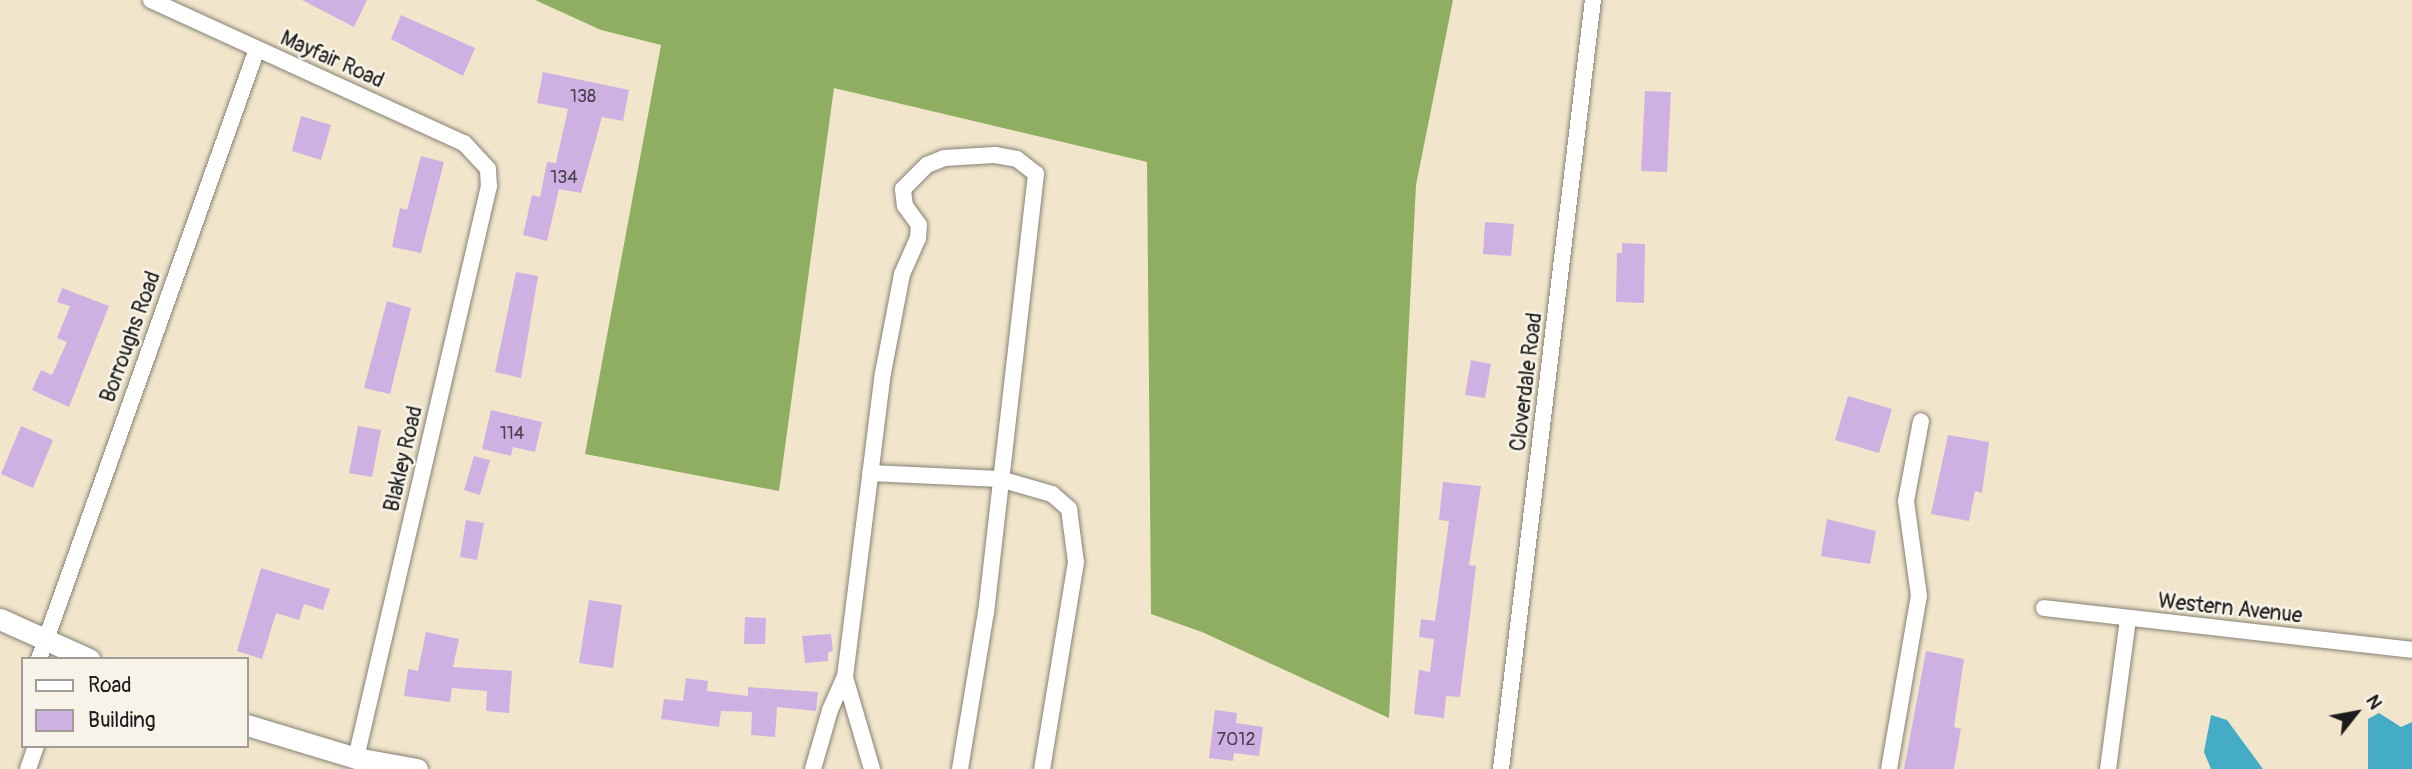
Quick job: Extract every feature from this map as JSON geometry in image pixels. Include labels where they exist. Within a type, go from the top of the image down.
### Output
[{"type":"main road","points":[[0,619],[42,649],[80,657]]},
{"type":"main road","points":[[248,725],[356,758],[417,769]]},
{"type":"street","name":"Mayfair Road","points":[[150,0],[464,142],[488,169]]},
{"type":"street","name":"Cloverdale Road","points":[[1501,769],[1593,0]]},
{"type":"street","name":"Borroughs Road","points":[[42,649],[257,49]]},
{"type":"street","points":[[813,769],[845,677],[870,473],[895,307],[902,274],[918,239],[919,226],[905,206],[904,189],[920,171],[944,158],[995,155],[1017,159],[1036,174],[986,612],[960,769]]},
{"type":"street","name":"Blakley Road","points":[[356,758],[489,186],[488,169]]},
{"type":"street","points":[[1889,769],[1919,596],[1906,501],[1921,421]]},
{"type":"street","points":[[870,473],[1000,479],[1052,494],[1069,509],[1077,545],[1060,679],[1042,769]]},
{"type":"street","name":"Western Avenue","points":[[2044,608],[2128,620],[2236,628],[2412,650]]},
{"type":"street","points":[[2108,769],[2128,620]]},
{"type":"street","points":[[845,677],[872,769]]},
{"type":"street","points":[[28,769],[35,748]]},
{"type":"green space","points":[[535,0],[1453,0],[1416,185],[1389,718],[1202,632],[1151,614],[1147,162],[834,88],[779,491],[585,454],[661,45],[601,30]]},
{"type":"water","points":[[2379,713],[2401,727],[2412,722],[2412,769],[2368,769],[2368,719]]},
{"type":"water","points":[[2211,715],[2227,720],[2263,769],[2211,769],[2204,752]]},
{"type":"building","points":[[302,0],[367,0],[354,27]]},
{"type":"building","points":[[401,15],[475,48],[463,76],[391,39]]},
{"type":"building","points":[[543,72],[629,90],[623,121],[602,117],[581,193],[559,189],[547,241],[523,235],[532,195],[540,197],[547,162],[556,163],[568,109],[537,103]]},
{"type":"building","points":[[1645,91],[1671,92],[1667,172],[1641,171]]},
{"type":"building","points":[[301,116],[331,125],[321,160],[292,151]]},
{"type":"building","points":[[421,156],[444,162],[421,253],[392,247],[400,208],[407,210]]},
{"type":"building","points":[[1485,222],[1514,224],[1511,256],[1483,254]]},
{"type":"building","points":[[1622,243],[1645,244],[1644,303],[1616,302],[1617,253],[1622,253]]},
{"type":"building","points":[[516,272],[538,276],[521,378],[495,372]]},
{"type":"building","points":[[62,288],[109,306],[69,407],[32,390],[41,370],[52,375],[67,342],[57,338],[70,306],[57,302]]},
{"type":"building","points":[[387,301],[411,308],[390,394],[364,388]]},
{"type":"building","points":[[1471,360],[1491,364],[1485,398],[1465,395]]},
{"type":"building","points":[[1848,396],[1892,409],[1879,453],[1835,440]]},
{"type":"building","points":[[491,410],[542,422],[535,452],[513,447],[511,456],[482,449]]},
{"type":"building","points":[[21,426],[53,440],[33,488],[1,474]]},
{"type":"building","points":[[358,426],[381,430],[372,477],[349,473]]},
{"type":"building","points":[[1948,435],[1989,442],[1982,493],[1975,491],[1969,521],[1931,514]]},
{"type":"building","points":[[474,456],[490,460],[480,495],[464,490]]},
{"type":"building","points":[[1443,482],[1481,486],[1469,565],[1476,566],[1460,697],[1446,696],[1444,718],[1414,714],[1419,670],[1430,672],[1434,639],[1419,637],[1421,619],[1435,621],[1449,521],[1439,520]]},
{"type":"building","points":[[1827,519],[1876,531],[1870,564],[1821,556]]},
{"type":"building","points":[[466,520],[484,523],[477,560],[460,557]]},
{"type":"building","points":[[261,568],[330,589],[323,610],[304,604],[299,620],[276,613],[262,659],[237,651]]},
{"type":"building","points":[[589,600],[622,605],[613,668],[579,663]]},
{"type":"building","points":[[745,617],[766,618],[765,644],[744,644]]},
{"type":"building","points":[[426,632],[459,639],[453,667],[512,671],[509,713],[486,711],[487,691],[452,688],[450,702],[404,696],[408,669],[418,671]]},
{"type":"building","points":[[831,634],[833,651],[828,652],[828,661],[805,663],[802,636]]},
{"type":"building","points":[[1926,651],[1964,659],[1954,727],[1961,729],[1954,769],[1904,769]]},
{"type":"building","points":[[686,678],[708,681],[707,691],[748,696],[748,687],[818,692],[816,711],[777,707],[775,737],[751,735],[752,712],[721,711],[719,727],[661,719],[664,699],[683,701]]},
{"type":"building","points":[[1215,710],[1237,713],[1236,723],[1263,727],[1259,756],[1234,753],[1233,761],[1209,758]]}]
